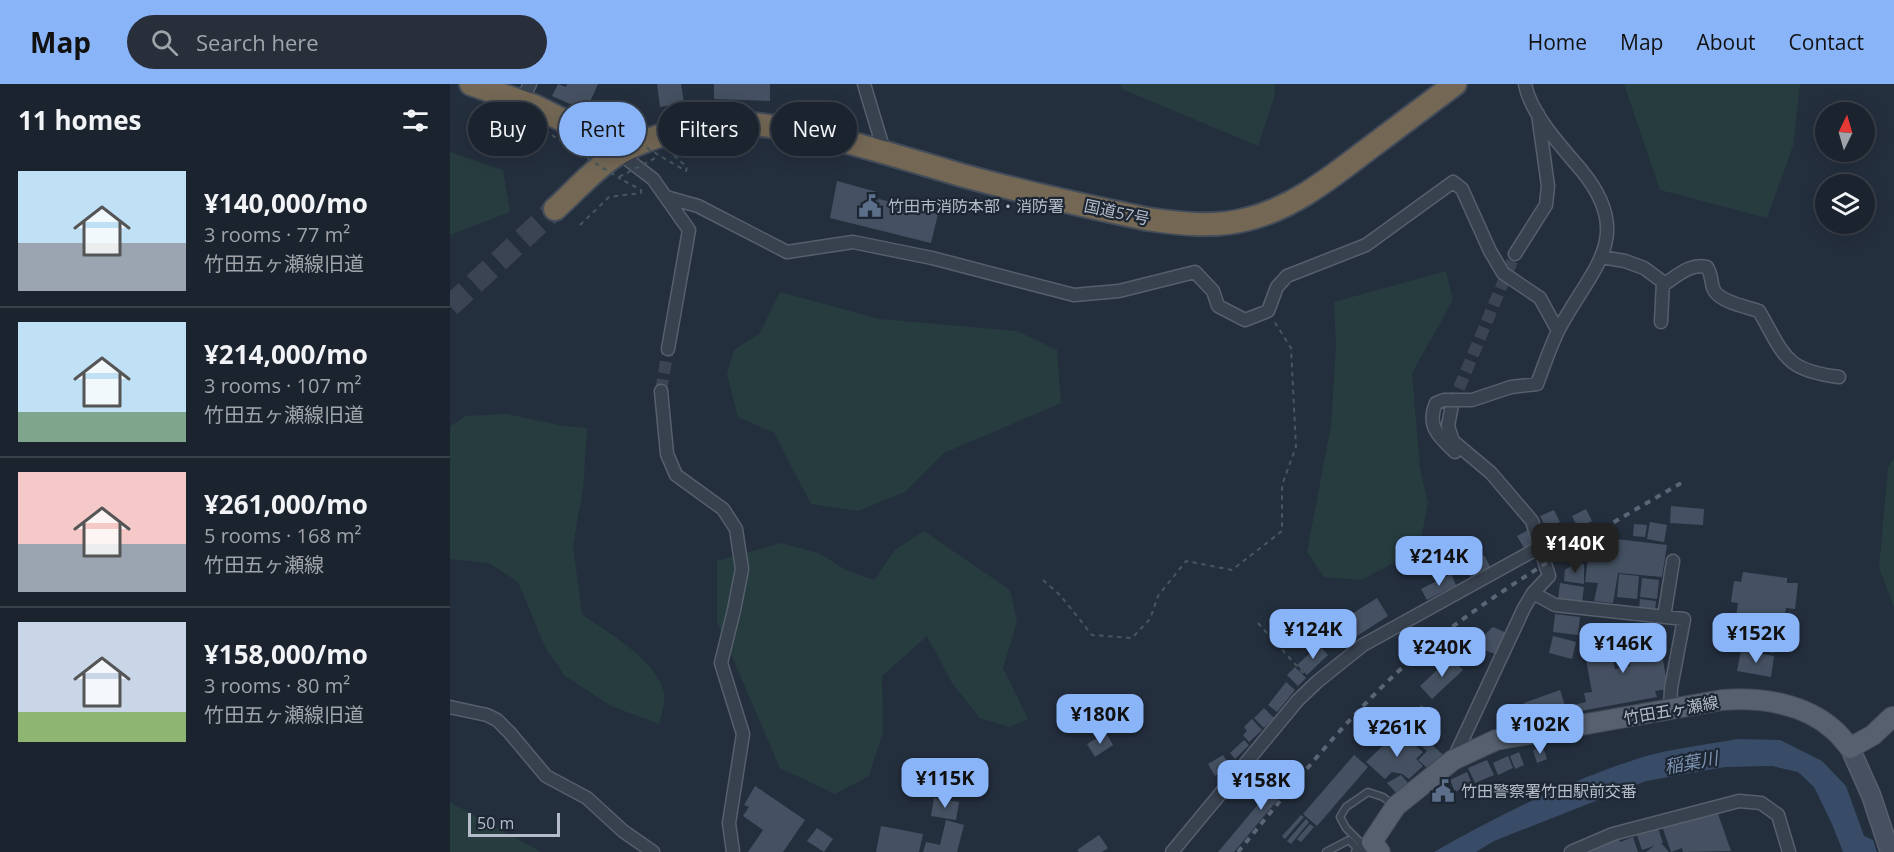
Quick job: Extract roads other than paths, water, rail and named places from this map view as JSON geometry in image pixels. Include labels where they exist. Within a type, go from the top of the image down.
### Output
[{"type":"highway","points":[[471,84],[525,93],[534,106],[559,118]]},
{"type":"highway","name":"国道57号","points":[[646,139],[714,124],[737,123],[817,135],[992,183],[1147,219],[1208,225],[1260,215],[1287,204],[1317,187],[1455,84]]},
{"type":"highway","name":"国道57号","points":[[555,209],[593,174],[608,156]]},
{"type":"main road","name":"竹田五ヶ瀬線","points":[[1367,849],[1396,807],[1453,760],[1496,740],[1722,700],[1745,699],[1786,705],[1809,714],[1833,729],[1850,748]]},
{"type":"main road","points":[[1850,748],[1873,735],[1892,717]]},
{"type":"street","points":[[864,84],[885,153]]},
{"type":"street","points":[[1469,454],[1462,459],[1441,439],[1431,417],[1436,403],[1472,400],[1510,387],[1537,384],[1558,331],[1605,251],[1608,230],[1604,207],[1596,187],[1537,113],[1527,94],[1525,84]]},
{"type":"street","points":[[1515,254],[1546,205],[1548,186],[1537,113]]},
{"type":"street","points":[[632,156],[653,179],[689,230],[668,349]]},
{"type":"street","points":[[666,197],[698,206],[787,252],[854,242],[932,258],[1074,295],[1119,291],[1195,272],[1213,291],[1218,306],[1245,320],[1268,311],[1277,287],[1287,276],[1366,245],[1453,182],[1462,189],[1490,251],[1503,273],[1540,298],[1558,331]]},
{"type":"street","points":[[1601,257],[1625,261],[1644,268],[1663,282],[1661,322]]},
{"type":"street","points":[[1663,285],[1692,267],[1699,265],[1707,267],[1712,274],[1713,289],[1720,298],[1759,311],[1786,358],[1795,365],[1818,374],[1839,376]]},
{"type":"street","points":[[661,391],[667,454],[676,475],[723,509],[736,528],[742,569],[721,663],[743,734],[729,823],[733,852]]},
{"type":"street","points":[[1448,402],[1448,426],[1453,441],[1491,473],[1532,520],[1549,576],[1533,593],[1524,608],[1453,760]]},
{"type":"street","points":[[1172,852],[1298,700],[1318,681],[1363,645],[1540,547]]},
{"type":"street","points":[[1664,617],[1673,561]]},
{"type":"street","points":[[1533,593],[1555,605],[1684,619],[1671,688],[1670,710]]},
{"type":"street","points":[[450,707],[487,715],[497,720],[546,776],[587,798],[623,831],[653,852]]},
{"type":"street","points":[[1850,748],[1871,795],[1890,852]]},
{"type":"street","points":[[1571,852],[1612,834],[1739,801],[1761,803],[1778,815],[1790,852]]},
{"type":"lane","points":[[1367,849],[1340,817],[1346,807],[1368,792],[1383,797],[1396,807]]},
{"type":"lane","points":[[1326,852],[1349,840],[1367,849]]},
{"type":"water","name":"稲葉川","points":[[1737,739],[1780,740],[1822,761],[1846,786],[1864,836],[1873,840],[1877,852],[1843,852],[1814,787],[1798,772],[1772,766],[1725,767],[1646,781],[1494,841],[1476,852],[1434,852],[1484,824],[1589,776],[1666,751]]},
{"type":"tunnel","points":[[450,306],[555,209]]},
{"type":"tunnel","points":[[1452,405],[1515,254]]},
{"type":"tunnel","points":[[661,391],[668,349]]},
{"type":"railway","points":[[1238,852],[1347,723],[1419,653],[1514,584],[1683,482]]},
{"type":"place","name":"竹田市消防本部・消防署","points":[[870,206]]},
{"type":"place","name":"竹田警察署竹田駅前交番","points":[[1443,791]]}]
